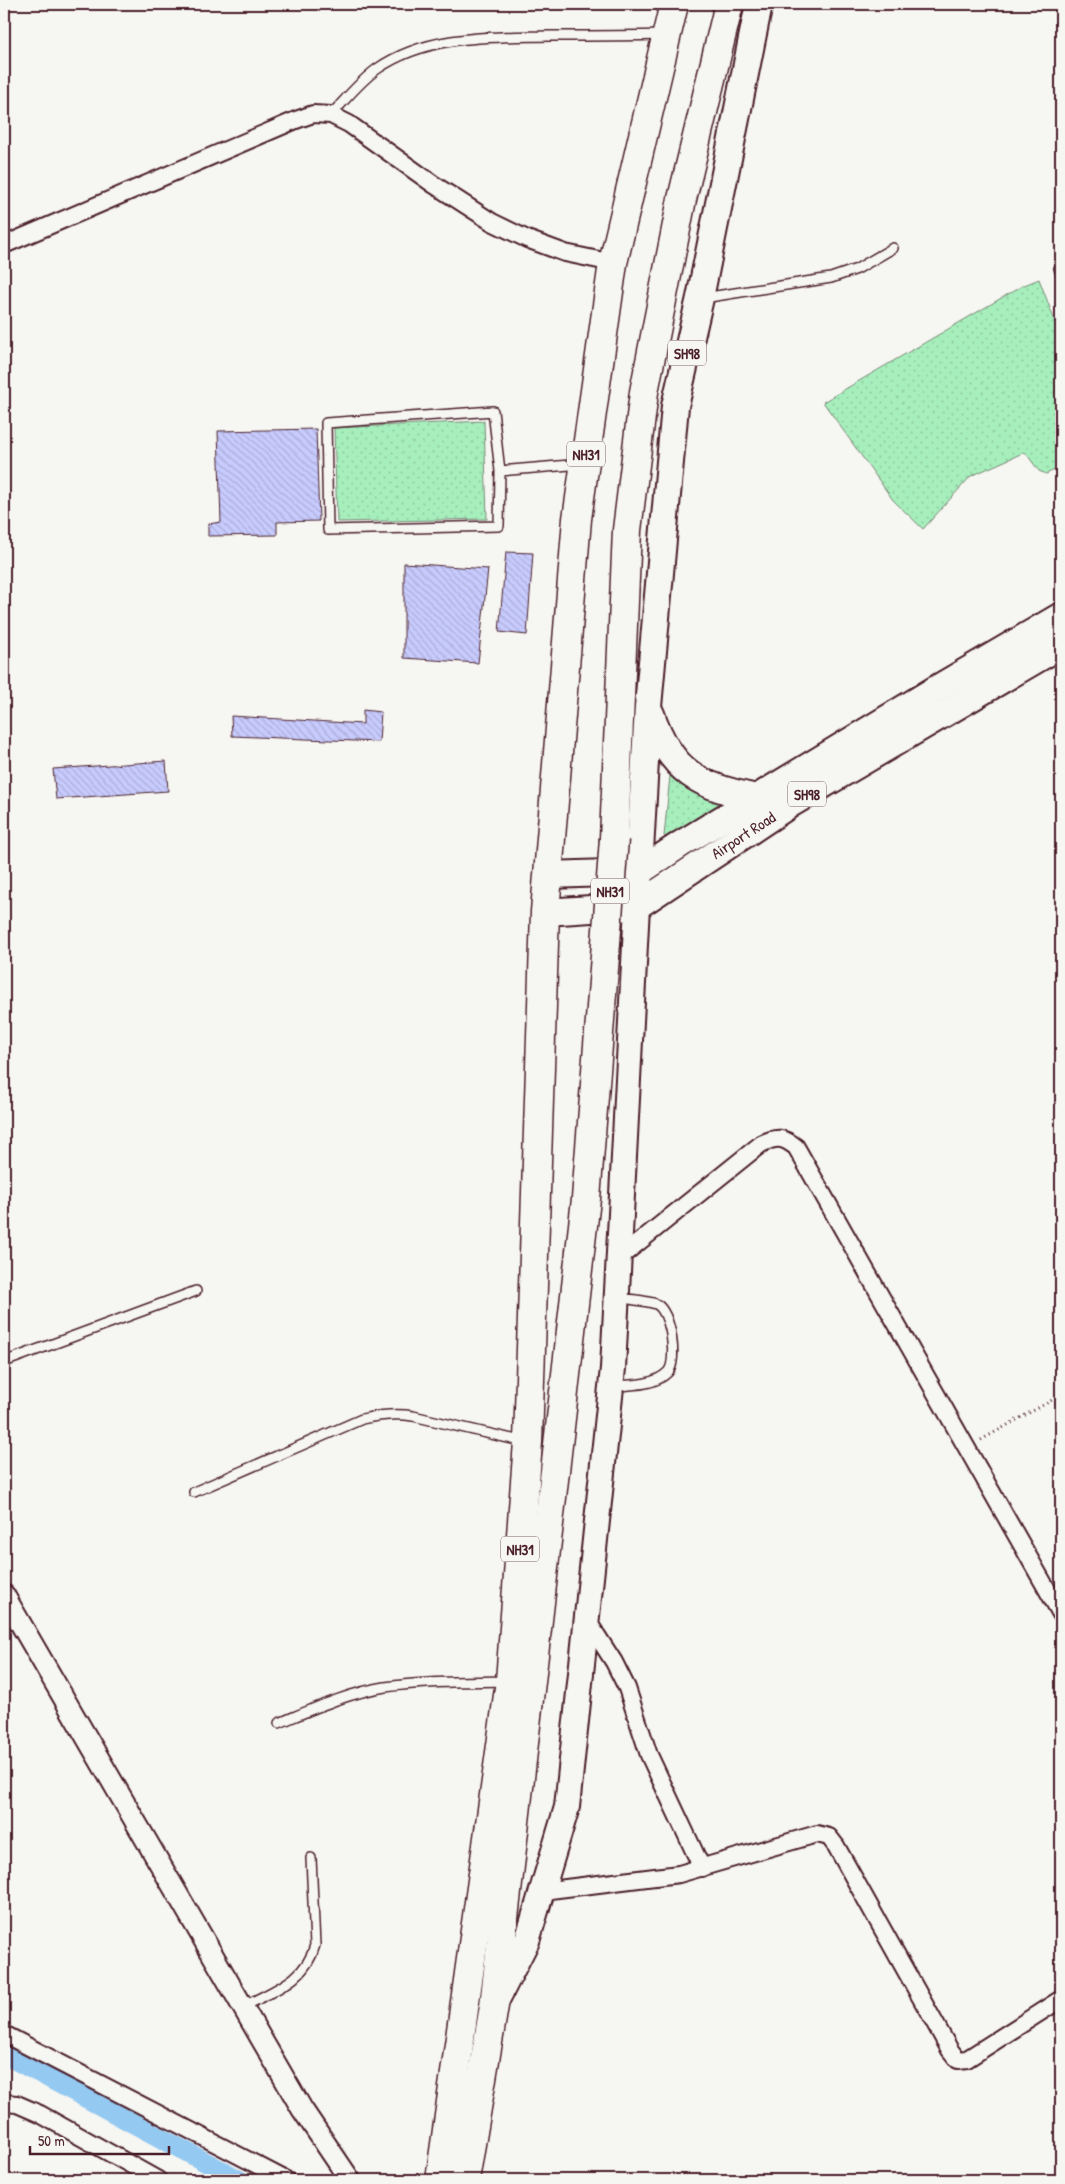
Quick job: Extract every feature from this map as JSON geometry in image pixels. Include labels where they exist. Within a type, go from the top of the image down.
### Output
[{"type":"highway","name":"NH31","points":[[440,2180],[510,1681],[528,1442],[545,912],[577,519],[613,263],[674,4]]},
{"type":"highway","name":"NH31","points":[[465,2180],[494,2006],[585,1208],[614,839],[627,530],[644,392],[682,199],[729,4]]},
{"type":"main road","name":"SH98","points":[[637,906],[648,706],[675,406],[700,298],[759,4]]},
{"type":"main road","name":"SH98","points":[[639,872],[936,689],[1061,616]]},
{"type":"main road","name":"Airport Road","points":[[545,912],[637,906],[792,803],[1061,645]]},
{"type":"main road","points":[[648,706],[659,737],[669,755],[683,769],[701,781],[730,792],[757,798]]},
{"type":"main road","points":[[548,875],[639,872]]},
{"type":"main road","points":[[494,2006],[527,1941],[567,1807],[612,1386],[637,906]]},
{"type":"street","points":[[4,245],[313,114],[331,115],[349,124],[433,184],[492,222],[527,239],[564,253],[613,263]]},
{"type":"street","points":[[619,1258],[761,1144],[773,1138],[784,1138],[796,1147],[1061,1614]]},
{"type":"street","points":[[5,1600],[302,2110],[350,2180]]},
{"type":"street","points":[[587,1620],[614,1662],[627,1688],[649,1755],[702,1868]]},
{"type":"street","points":[[542,1891],[679,1874],[817,1834],[828,1837],[836,1846],[950,2050],[958,2060],[967,2059],[1061,1999]]},
{"type":"street","points":[[4,2034],[286,2180]]},
{"type":"street","points":[[4,2103],[18,2104],[40,2114],[158,2180]]},
{"type":"lane","points":[[331,115],[363,80],[378,68],[415,51],[440,43],[493,37],[666,35]]},
{"type":"lane","points":[[700,298],[831,278],[857,269],[893,248]]},
{"type":"lane","points":[[492,411],[500,471],[499,526],[328,530],[326,423],[492,411]]},
{"type":"lane","points":[[500,471],[585,464]]},
{"type":"lane","points":[[4,1362],[196,1291]]},
{"type":"lane","points":[[612,1386],[646,1383],[661,1378],[669,1372],[672,1358],[669,1324],[663,1310],[656,1304],[617,1297]]},
{"type":"lane","points":[[194,1492],[362,1419],[382,1415],[399,1414],[413,1416],[528,1442]]},
{"type":"lane","points":[[279,1723],[340,1698],[383,1687],[404,1684],[510,1681]]},
{"type":"lane","points":[[243,2007],[296,1978],[306,1968],[312,1958],[315,1945],[311,1858]]},
{"type":"path","points":[[967,1448],[1061,1395]]},
{"type":"green space","points":[[1039,279],[1061,337],[1061,467],[1046,474],[1039,471],[1025,452],[971,476],[923,529],[893,500],[823,402],[1022,286]]},
{"type":"green space","points":[[484,421],[487,519],[337,522],[334,428]]},
{"type":"green space","points":[[674,772],[719,798],[720,809],[671,839],[664,836],[670,776]]},
{"type":"building","points":[[316,429],[319,521],[277,522],[277,535],[208,536],[208,524],[221,522],[218,431]]},
{"type":"building","points":[[506,552],[533,553],[527,635],[499,632]]},
{"type":"building","points":[[404,563],[488,569],[478,663],[404,658]]},
{"type":"building","points":[[363,710],[381,712],[379,742],[232,736],[231,716],[363,724]]},
{"type":"building","points":[[166,761],[168,791],[56,799],[53,769]]},
{"type":"waterway","points":[[4,2054],[239,2180]]}]
